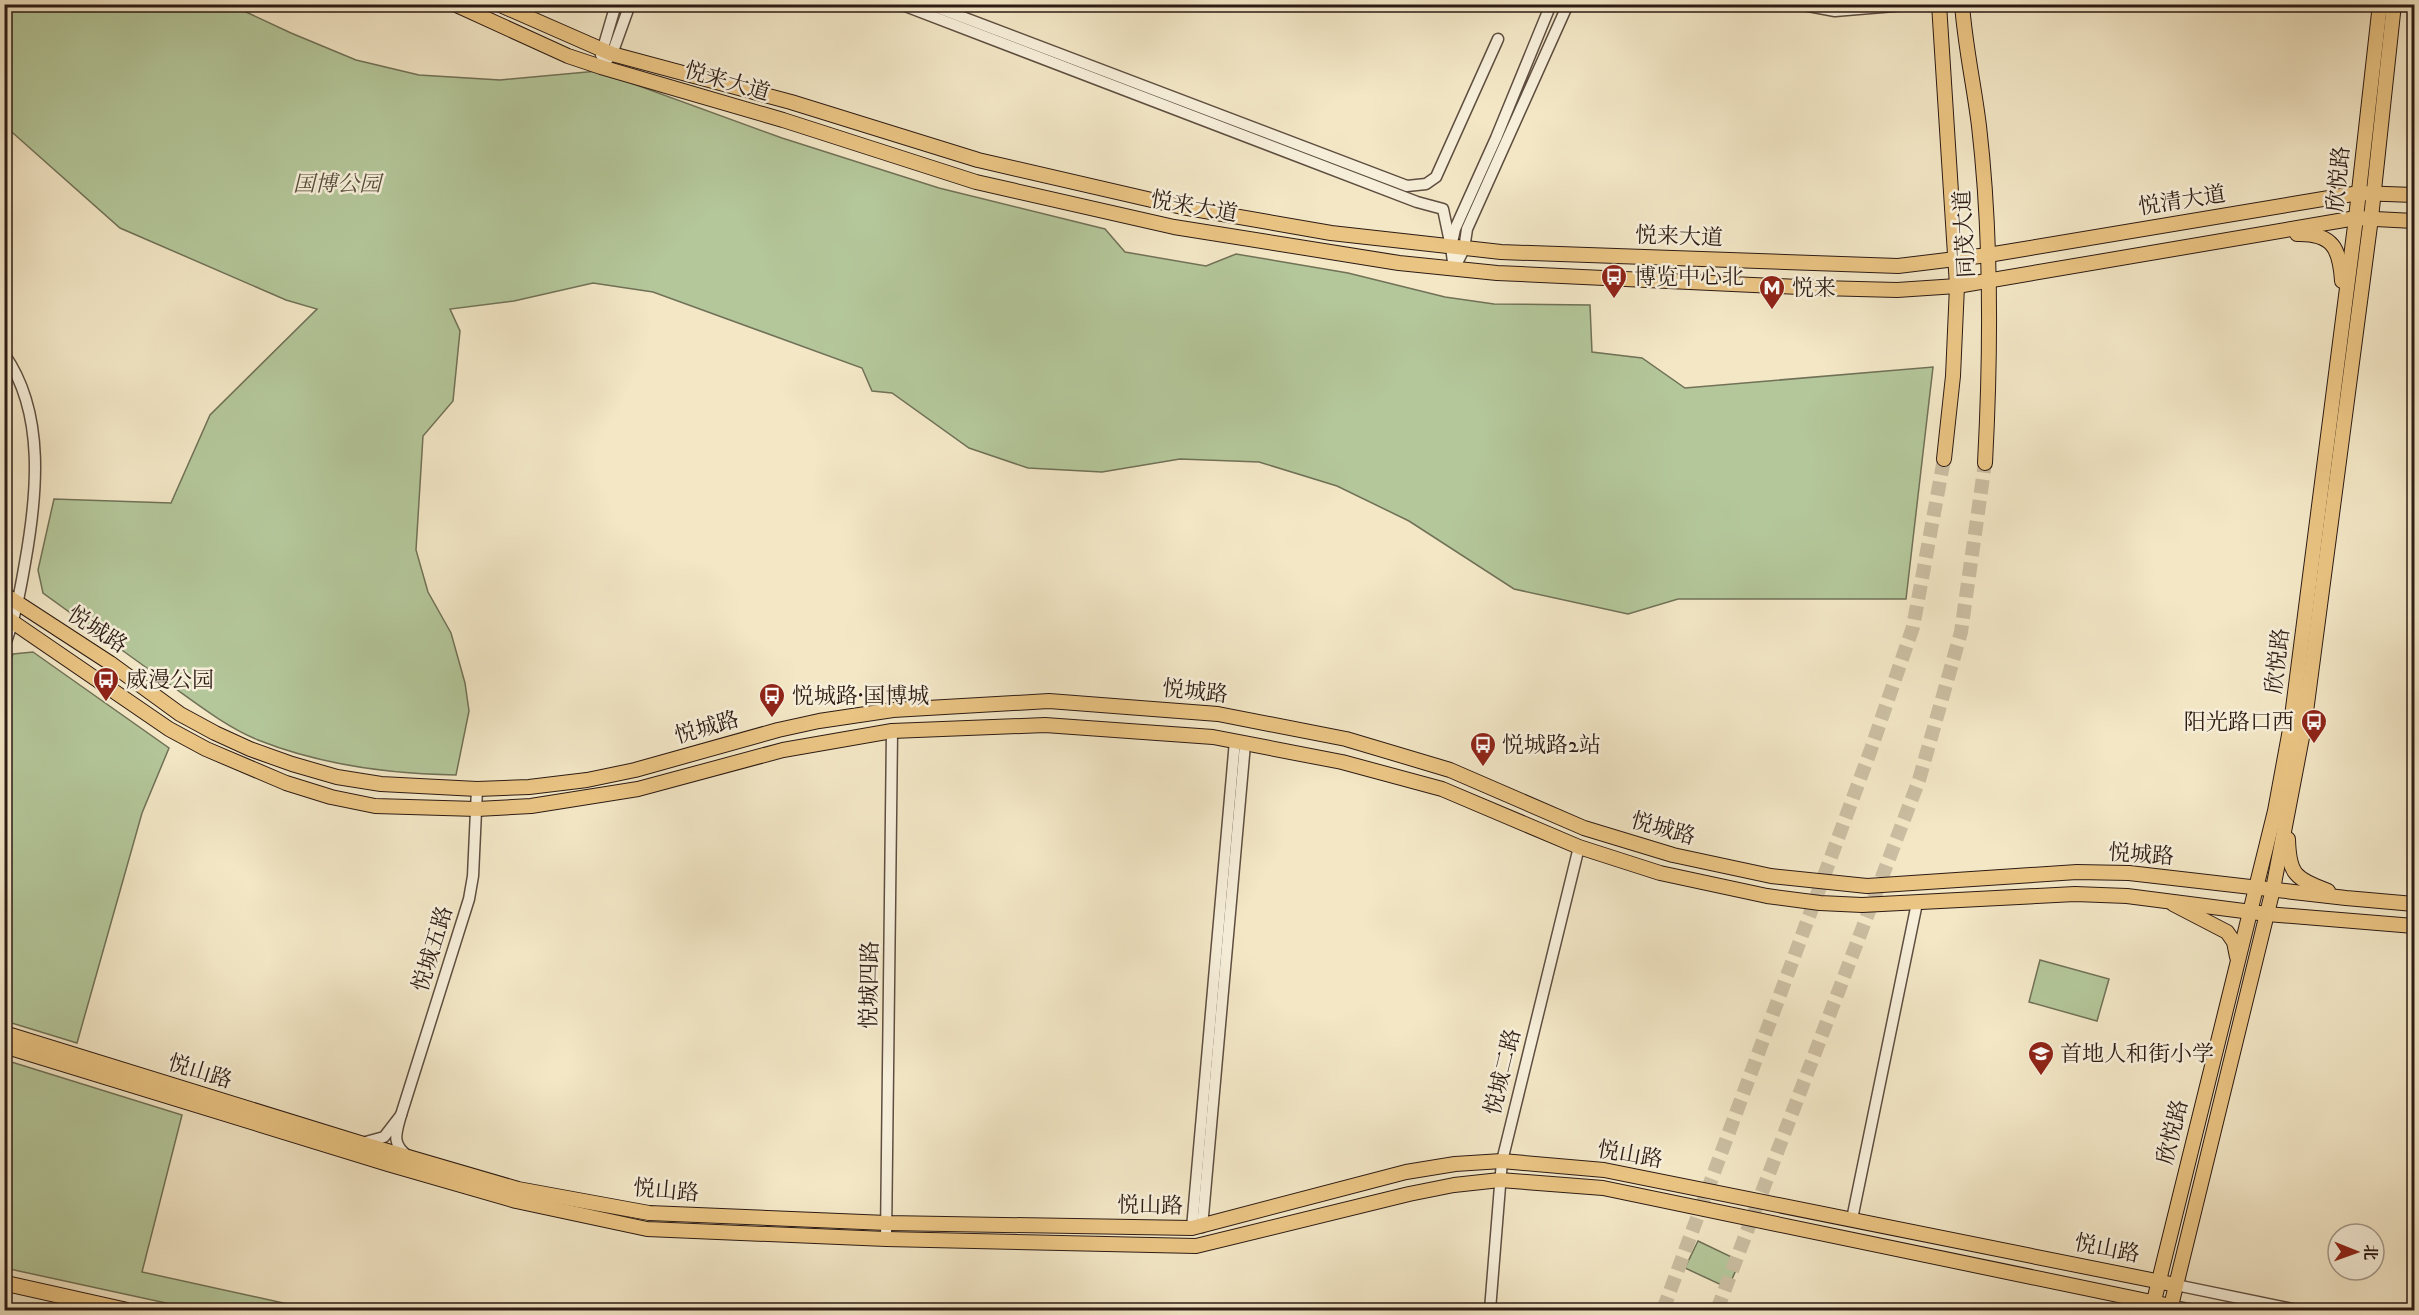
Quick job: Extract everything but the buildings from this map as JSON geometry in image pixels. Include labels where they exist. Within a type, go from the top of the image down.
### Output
[{"type":"highway","points":[[4,1283],[125,1311]]},
{"type":"main road","name":"悦来大道","points":[[454,4],[568,56],[601,67],[783,120],[976,182],[1174,227],[1399,263],[1454,269],[1679,283],[1897,290],[1958,286]]},
{"type":"main road","name":"悦来大道","points":[[498,4],[607,52],[791,102],[978,160],[1182,207],[1331,233],[1501,252],[1898,266],[1957,259]]},
{"type":"main road","name":"同茂大道","points":[[1939,4],[1958,286],[1953,376],[1944,459]]},
{"type":"main road","name":"同茂大道","points":[[1962,4],[1979,127],[1988,255],[1989,376],[1985,463]]},
{"type":"main road","name":"欣悦路","points":[[2153,1307],[2275,811],[2291,724],[2356,218],[2380,4]]},
{"type":"main road","name":"欣悦路","points":[[2171,1308],[2273,890],[2304,727],[2371,219],[2394,4]]},
{"type":"main road","name":"悦清大道","points":[[1957,259],[2359,193],[2415,195]]},
{"type":"main road","name":"悦清大道","points":[[1958,286],[2356,218],[2415,221]]},
{"type":"main road","points":[[2259,235],[2302,234],[2323,237],[2330,241],[2338,256],[2343,311]]},
{"type":"main road","name":"悦城路","points":[[4,594],[110,663],[180,714],[250,749],[292,764],[348,779],[402,786],[477,789],[529,787],[587,780],[635,770],[778,730],[819,721],[893,710],[1049,701],[1218,714],[1346,739],[1450,770],[1584,828],[1673,855],[1771,876],[1867,886],[2077,872],[2119,873],[2415,904]]},
{"type":"main road","name":"悦城路","points":[[9,619],[169,729],[245,767],[331,797],[375,806],[477,809],[531,806],[638,789],[783,750],[892,730],[1046,725],[1213,737],[1342,762],[1442,789],[1579,847],[1660,873],[1767,896],[1862,905],[2075,894],[2166,900],[2267,914],[2415,927]]},
{"type":"main road","points":[[2288,809],[2289,860],[2294,873],[2302,881],[2346,898]]},
{"type":"main road","points":[[2166,900],[2227,932],[2234,942],[2237,962]]},
{"type":"main road","name":"悦山路","points":[[4,1033],[360,1143],[518,1189],[649,1213],[886,1223],[1197,1228],[1406,1172],[1455,1164],[1502,1161],[1604,1170],[2176,1285]]},
{"type":"main road","name":"悦山路","points":[[4,1046],[516,1201],[647,1229],[886,1239],[1196,1246],[1409,1194],[1454,1185],[1500,1180],[1603,1188],[2153,1307],[2171,1308]]},
{"type":"street","points":[[607,52],[616,4]]},
{"type":"street","points":[[601,67],[630,4]]},
{"type":"street","points":[[900,4],[1417,202],[1443,208],[1458,248]]},
{"type":"street","points":[[928,4],[1407,186],[1426,184],[1436,177],[1498,39]]},
{"type":"street","points":[[1458,248],[1455,229],[1496,138],[1551,4]]},
{"type":"street","points":[[1454,269],[1458,248],[1568,4]]},
{"type":"street","points":[[1798,4],[1835,11],[1918,4]]},
{"type":"street","points":[[4,354],[25,398],[34,437],[36,486],[32,526],[18,603],[9,619],[4,647]]},
{"type":"street","name":"悦城四路","points":[[886,1239],[892,730]]},
{"type":"street","points":[[1197,1228],[1240,742]]},
{"type":"street","name":"悦城五路","points":[[401,1115],[469,899],[473,876],[477,789]]},
{"type":"street","name":"悦城二路","points":[[1490,1311],[1502,1161],[1579,847]]},
{"type":"street","points":[[1852,1220],[1917,903]]},
{"type":"street","points":[[360,1143],[384,1137],[401,1115]]},
{"type":"street","points":[[401,1115],[396,1142],[402,1152],[411,1158]]},
{"type":"street","name":"悦山路","points":[[2176,1285],[2297,1311]]},
{"type":"street","name":"悦山路","points":[[2171,1308],[2194,1311]]},
{"type":"green space","name":"国博公园","points":[[5,5],[231,5],[356,60],[419,75],[500,80],[598,71],[782,138],[939,188],[1105,229],[1125,252],[1206,266],[1236,254],[1348,273],[1445,297],[1494,304],[1590,305],[1592,352],[1642,358],[1685,388],[1933,367],[1906,599],[1678,599],[1628,614],[1514,589],[1409,521],[1337,486],[1259,462],[1180,459],[1102,472],[1028,468],[969,448],[892,393],[872,391],[862,368],[653,292],[593,283],[514,301],[450,309],[460,331],[453,401],[423,436],[416,550],[428,592],[451,633],[465,683],[469,711],[456,775],[381,770],[331,762],[282,749],[245,734],[221,720],[43,593],[38,570],[54,499],[171,503],[210,415],[317,309],[286,300],[120,228],[5,126]]},
{"type":"green space","points":[[33,652],[169,748],[142,813],[77,1043],[5,1021],[5,678],[13,654]]},
{"type":"green space","points":[[2040,960],[2109,979],[2097,1021],[2029,1002]]},
{"type":"green space","points":[[5,1060],[182,1115],[142,1272],[315,1310],[198,1310],[5,1268]]},
{"type":"green space","points":[[1698,1241],[1740,1261],[1728,1288],[1685,1268]]},
{"type":"tunnel","points":[[1663,1310],[1870,752],[1913,627],[1944,459]]},
{"type":"tunnel","points":[[1717,1310],[1919,780],[1961,632],[1985,463]]},
{"type":"place","name":"博览中心北","points":[[1614,300]]},
{"type":"place","name":"悦来","points":[[1772,311]]},
{"type":"place","name":"威漫公园","points":[[106,703]]},
{"type":"place","name":"悦城路·国博城","points":[[772,719]]},
{"type":"place","name":"阳光路口西","points":[[2314,745]]},
{"type":"place","name":"悦城路2站","points":[[1483,768]]},
{"type":"place","name":"首地人和街小学","points":[[2041,1077]]}]
